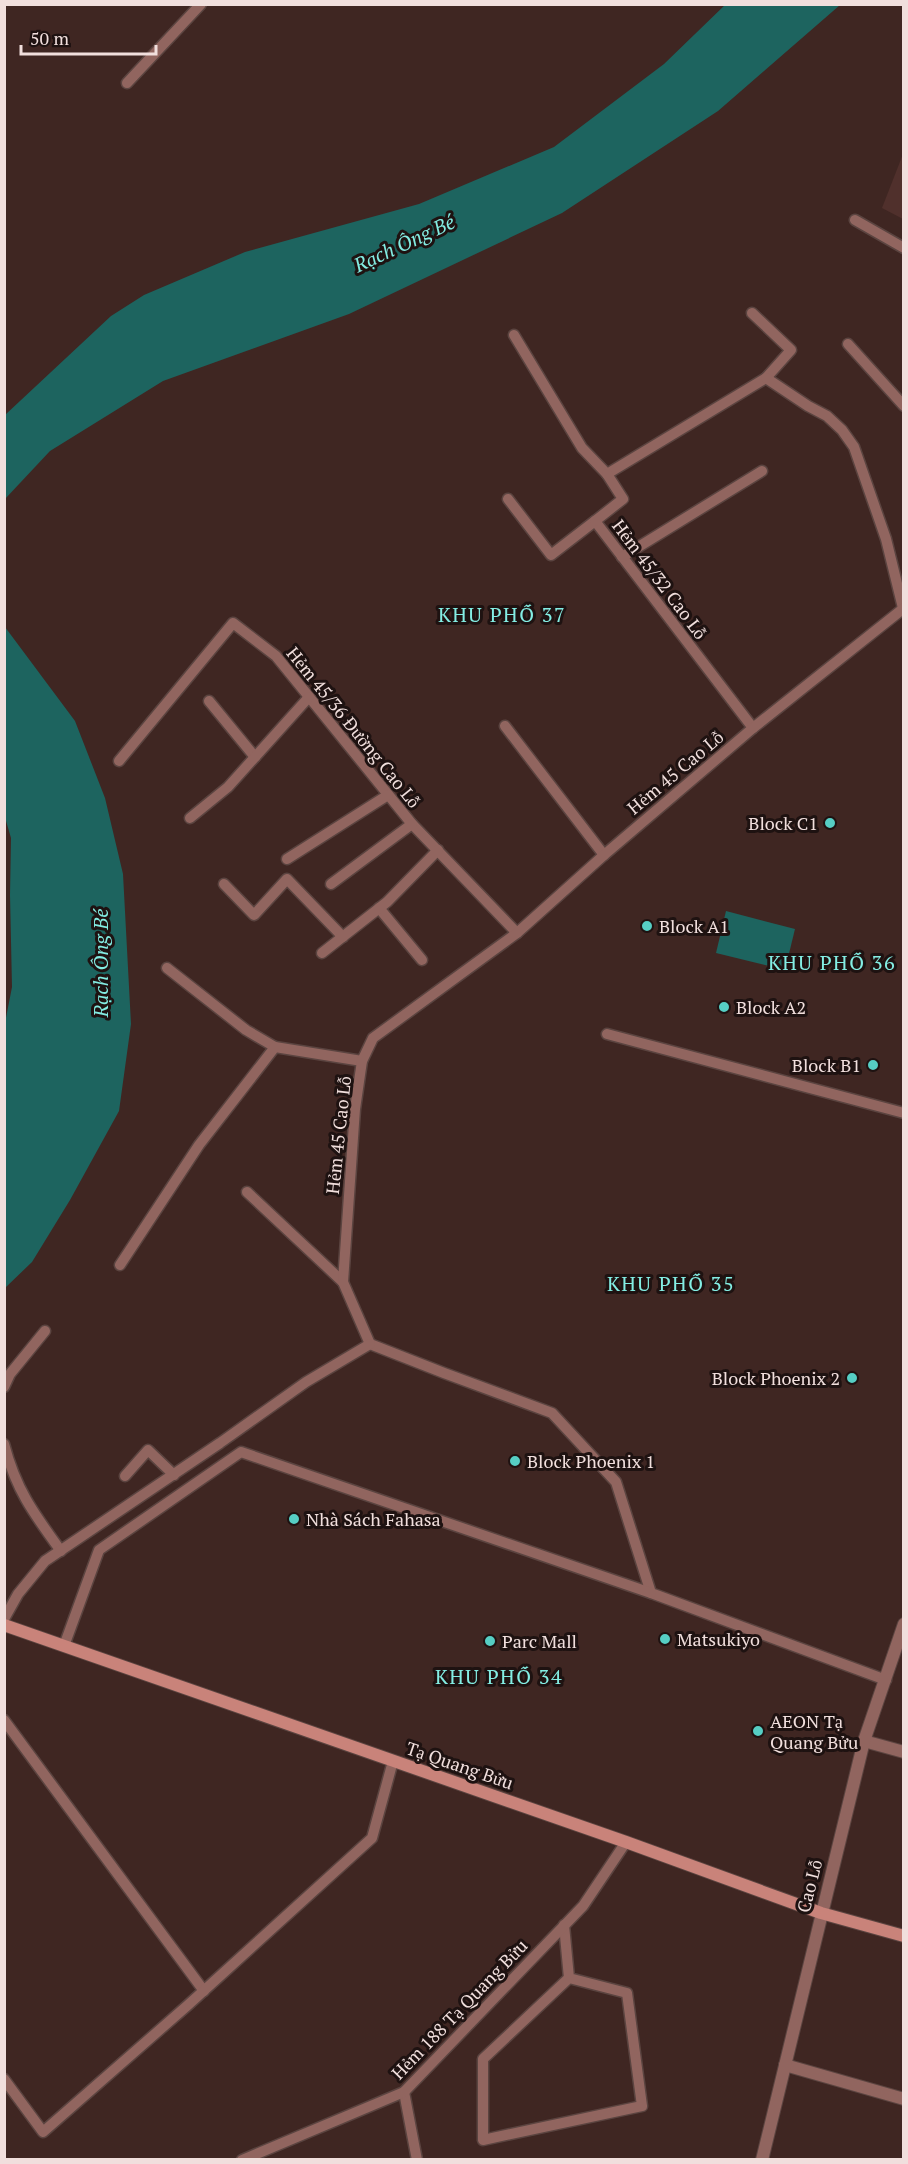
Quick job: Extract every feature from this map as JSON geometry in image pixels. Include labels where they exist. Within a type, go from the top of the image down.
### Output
[{"type":"main road","name":"Tạ Quang Bửu","points":[[4,1625],[626,1842],[821,1913],[903,1936]]},
{"type":"street","name":"Cao Lỗ","points":[[762,2160],[864,1741],[903,1624]]},
{"type":"street","points":[[864,1741],[903,1752]]},
{"type":"street","points":[[785,2066],[903,2099]]},
{"type":"lane","points":[[127,83],[201,4]]},
{"type":"lane","points":[[855,220],[903,248]]},
{"type":"lane","points":[[608,474],[766,378],[791,350],[752,313]]},
{"type":"lane","points":[[514,335],[582,448],[608,474],[622,499],[595,521]]},
{"type":"lane","points":[[848,344],[903,406]]},
{"type":"lane","points":[[766,378],[827,416],[842,430],[854,447],[886,538],[903,608]]},
{"type":"lane","points":[[622,556],[762,471]]},
{"type":"lane","name":"Hẻm 45/32 Cao Lỗ","points":[[508,499],[551,555],[595,521],[753,728]]},
{"type":"lane","name":"Hẻm 45 Cao Lỗ","points":[[370,1344],[343,1282],[351,1152],[362,1061],[373,1038],[518,933],[604,855],[753,728],[903,608]]},
{"type":"lane","name":"Hẻm 45/36 Đường Cao Lỗ","points":[[120,761],[232,623],[276,656],[412,824],[518,933]]},
{"type":"lane","points":[[190,818],[228,788],[309,697]]},
{"type":"lane","points":[[209,701],[255,758]]},
{"type":"lane","points":[[505,726],[604,855]]},
{"type":"lane","points":[[287,859],[388,795]]},
{"type":"lane","points":[[331,884],[412,824]]},
{"type":"lane","points":[[322,953],[379,908],[438,850]]},
{"type":"lane","points":[[224,884],[254,915],[287,879],[343,937]]},
{"type":"lane","points":[[379,908],[422,960]]},
{"type":"lane","points":[[167,968],[246,1030],[275,1047],[362,1061]]},
{"type":"lane","points":[[607,1034],[903,1113]]},
{"type":"lane","points":[[120,1265],[199,1145],[275,1047]]},
{"type":"lane","points":[[247,1192],[343,1282]]},
{"type":"lane","points":[[4,1387],[10,1374],[45,1331]]},
{"type":"lane","points":[[4,1619],[18,1594],[45,1562],[306,1382],[370,1344],[552,1413],[616,1482],[651,1593]]},
{"type":"lane","points":[[4,1444],[9,1465],[30,1509],[61,1551]]},
{"type":"lane","points":[[125,1476],[148,1450],[174,1474]]},
{"type":"lane","points":[[64,1646],[99,1550],[241,1452],[651,1593],[886,1680]]},
{"type":"lane","points":[[4,1720],[204,1990]]},
{"type":"lane","points":[[4,2079],[43,2132],[372,1838],[393,1761]]},
{"type":"lane","name":"Hẻm 188 Tạ Quang Bửu","points":[[242,2160],[404,2092],[583,1906],[626,1842]]},
{"type":"lane","points":[[564,1925],[569,1978]]},
{"type":"lane","points":[[569,1978],[627,1993],[642,2106],[483,2140],[483,2059],[569,1978]]},
{"type":"lane","points":[[404,2092],[417,2160]]},
{"type":"shaded area","points":[[903,154],[903,219],[882,208]]},
{"type":"water","name":"Rạch Ông Bé","points":[[726,4],[840,5],[718,111],[562,213],[349,314],[163,381],[50,451],[5,499],[5,415],[111,316],[144,295],[245,252],[419,204],[554,147],[664,64]]},
{"type":"water","name":"Rạch Ông Bé","points":[[5,627],[75,721],[105,798],[123,874],[131,1024],[119,1111],[70,1200],[32,1262],[5,1288],[4,1028],[12,987],[11,838],[4,814]]},
{"type":"water","points":[[726,911],[795,929],[785,970],[716,953]]},
{"type":"place","name":"Block C1","points":[[830,823]]},
{"type":"place","name":"Block A1","points":[[647,926]]},
{"type":"place","name":"Block A2","points":[[724,1007]]},
{"type":"place","name":"Block B1","points":[[873,1065]]},
{"type":"place","name":"Block Phoenix 2","points":[[852,1378]]},
{"type":"place","name":"Block Phoenix 1","points":[[515,1461]]},
{"type":"place","name":"Nhà Sách Fahasa","points":[[294,1519]]},
{"type":"place","name":"Matsukiyo","points":[[665,1639]]},
{"type":"place","name":"Parc Mall","points":[[490,1641]]},
{"type":"place","name":"AEON Tạ Quang Bửu","points":[[758,1731]]},
{"type":"district","name":"KHU PHỐ 37","points":[[502,614]]},
{"type":"district","name":"KHU PHỐ 36","points":[[832,962]]},
{"type":"district","name":"KHU PHỐ 35","points":[[671,1283]]},
{"type":"district","name":"KHU PHỐ 34","points":[[499,1676]]}]
